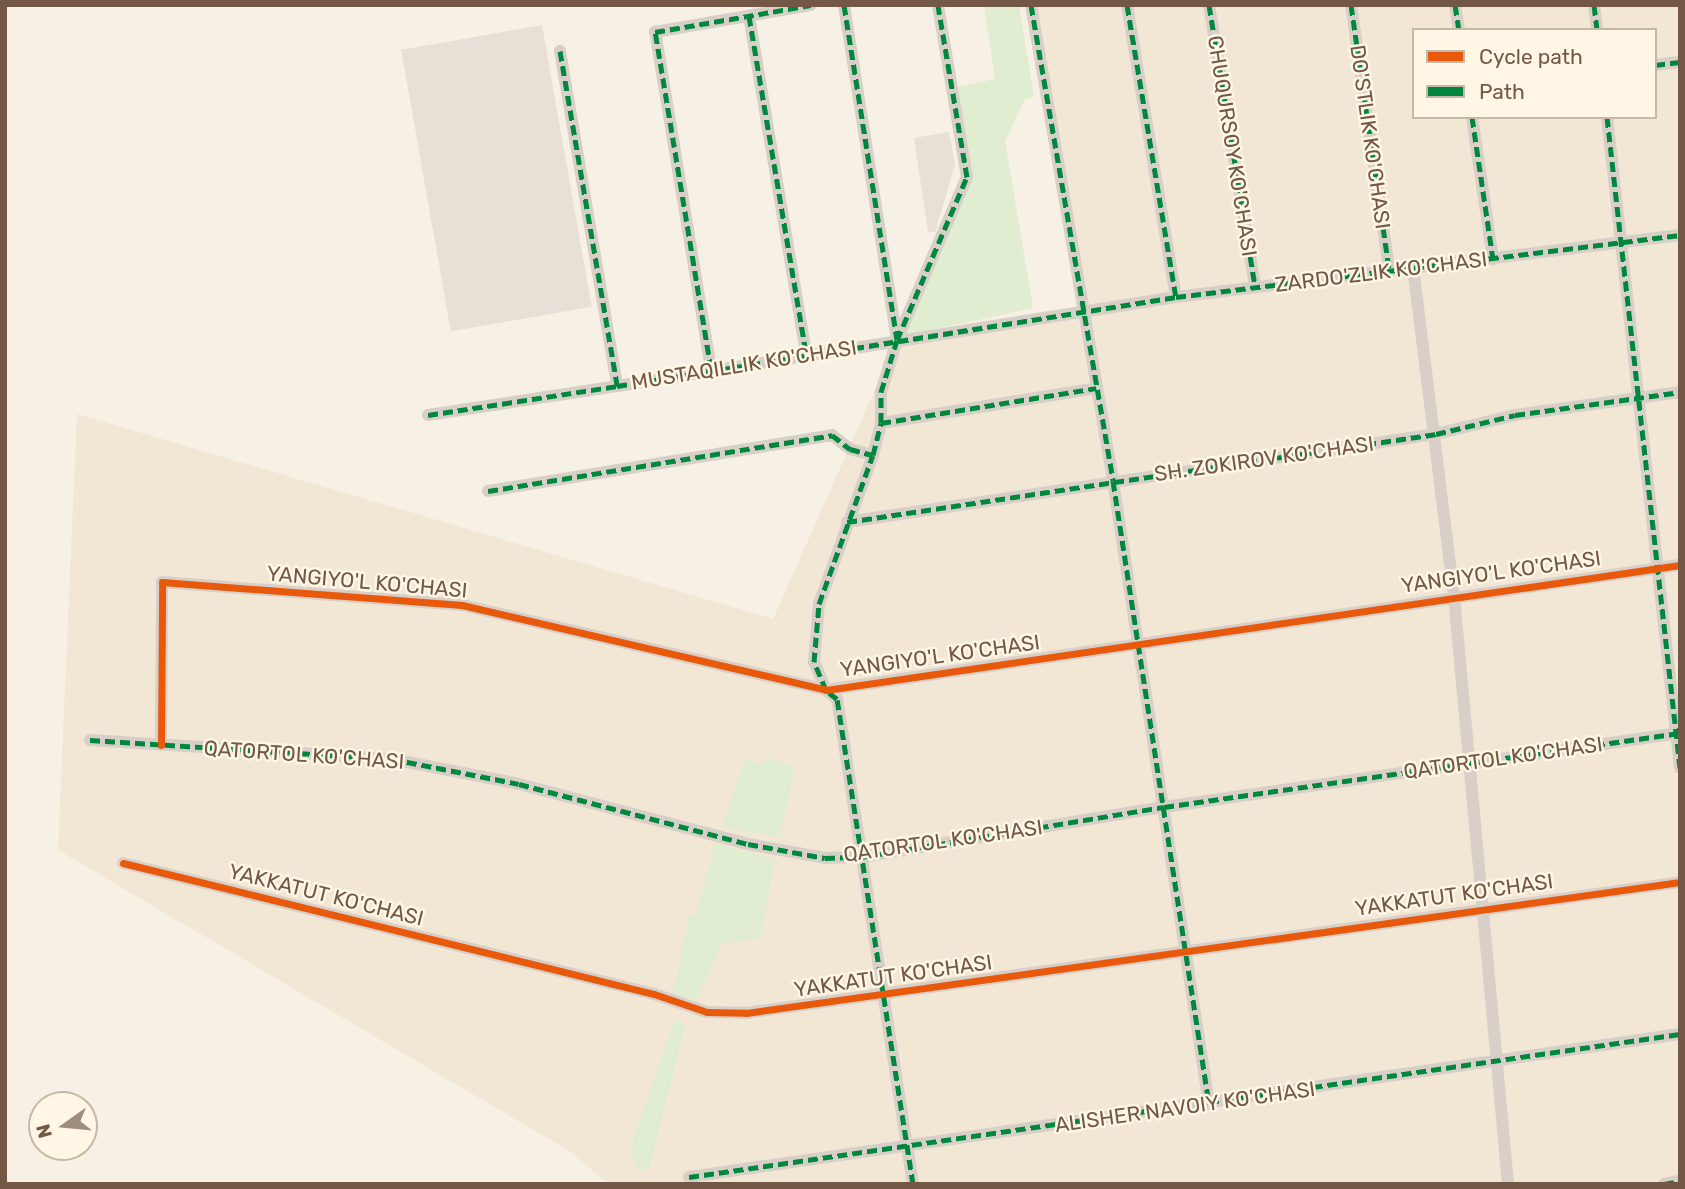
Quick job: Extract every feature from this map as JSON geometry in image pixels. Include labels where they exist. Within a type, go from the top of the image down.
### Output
[{"type":"street","points":[[711,369],[655,32],[810,5]]},
{"type":"street","points":[[844,5],[897,340]]},
{"type":"street","points":[[913,1184],[837,699],[826,690],[814,662],[819,604],[873,455],[881,423],[881,392],[897,340],[967,177],[938,5]]},
{"type":"street","points":[[1031,5],[1113,481],[1209,1104]]},
{"type":"street","points":[[1127,5],[1176,297]]},
{"type":"street","name":"CHUQURSOY KO'CHASI","points":[[1209,5],[1255,287]]},
{"type":"street","name":"DO'STLIK KO'CHASI","points":[[1351,5],[1389,270]]},
{"type":"street","points":[[1455,5],[1459,28]]},
{"type":"street","points":[[1594,5],[1597,28]]},
{"type":"street","points":[[749,16],[806,354]]},
{"type":"street","name":"MUSTAQILLIK KO'CHASI","points":[[560,51],[617,386],[1083,312]]},
{"type":"street","points":[[1657,65],[1680,62]]},
{"type":"street","points":[[1472,119],[1493,259]]},
{"type":"street","points":[[1607,119],[1624,244],[1680,768]]},
{"type":"street","name":"ZARDO'ZLIK KO'CHASI","points":[[1083,312],[1176,297],[1680,235]]},
{"type":"street","points":[[1413,267],[1436,434],[1454,596],[1485,908],[1508,1184]]},
{"type":"street","points":[[428,415],[617,386]]},
{"type":"street","points":[[881,423],[1096,388]]},
{"type":"street","name":"SH. ZOKIROV KO'CHASI","points":[[848,522],[1436,434],[1515,415],[1680,392]]},
{"type":"street","points":[[488,491],[832,435],[850,449],[873,455]]},
{"type":"street","name":"YANGIYO'L KO'CHASI","points":[[161,745],[162,582],[462,605],[826,690],[1680,565]]},
{"type":"street","name":"QATORTOL KO'CHASI","points":[[90,740],[392,759],[519,785],[748,844],[825,858],[861,857],[1164,807],[1677,734]]},
{"type":"street","name":"YAKKATUT KO'CHASI","points":[[124,863],[654,994],[707,1013],[746,1013],[882,996],[1680,882]]},
{"type":"street","name":"ALISHER NAVOIY KO'CHASI","points":[[690,1177],[1680,1034]]},
{"type":"street","points":[[1664,1184],[1680,1181]]},
{"type":"shaded area","points":[[1031,5],[1680,5],[1680,1184],[609,1184],[571,1152],[58,850],[77,414],[773,619],[897,340],[1082,311]]},
{"type":"shaded area","points":[[542,25],[592,307],[451,331],[401,50]]},
{"type":"shaded area","points":[[949,132],[955,165],[935,232],[928,232],[914,138]]},
{"type":"green space","points":[[984,5],[1019,5],[1034,97],[1025,99],[1005,141],[1033,308],[904,336],[972,176],[958,87],[995,79]]},
{"type":"green space","points":[[767,757],[795,768],[780,838],[722,826],[745,759],[764,766]]},
{"type":"green space","points":[[715,843],[775,859],[761,938],[722,943],[695,1003],[673,995],[689,916],[696,916]]},
{"type":"green space","points":[[674,1021],[686,1023],[649,1170],[639,1169],[629,1152]]},
{"type":"marked path","points":[[711,369],[655,32],[811,5]]},
{"type":"marked path","points":[[844,5],[897,340]]},
{"type":"marked path","points":[[913,1184],[837,699],[826,690],[814,662],[819,604],[873,455],[881,423],[881,392],[897,340],[967,177],[938,5]]},
{"type":"marked path","points":[[1031,5],[1113,481],[1209,1104]]},
{"type":"marked path","points":[[1127,5],[1176,297]]},
{"type":"marked path","points":[[1209,5],[1255,287]]},
{"type":"marked path","points":[[1351,5],[1389,269]]},
{"type":"marked path","points":[[1455,5],[1459,28]]},
{"type":"marked path","points":[[1594,5],[1597,28]]},
{"type":"marked path","points":[[749,16],[806,354]]},
{"type":"marked path","points":[[560,51],[617,386],[1176,297],[1680,235]]},
{"type":"marked path","points":[[1657,65],[1680,62]]},
{"type":"marked path","points":[[1472,119],[1493,259]]},
{"type":"marked path","points":[[1607,119],[1680,768]]},
{"type":"marked path","points":[[428,415],[617,386]]},
{"type":"marked path","points":[[881,423],[1096,388]]},
{"type":"marked path","points":[[847,522],[1436,434],[1515,415],[1680,392]]},
{"type":"marked path","points":[[488,491],[832,435],[850,449],[873,455]]},
{"type":"marked path","points":[[90,740],[392,759],[519,784],[748,844],[825,858],[861,857],[1164,807],[1680,733]]},
{"type":"marked path","points":[[689,1177],[1680,1034]]},
{"type":"marked path","points":[[1664,1184],[1680,1181]]},
{"type":"cycle path","points":[[161,745],[162,582],[462,605],[826,690],[1680,565]]},
{"type":"cycle path","points":[[123,863],[654,994],[707,1012],[746,1013],[1680,882]]}]
